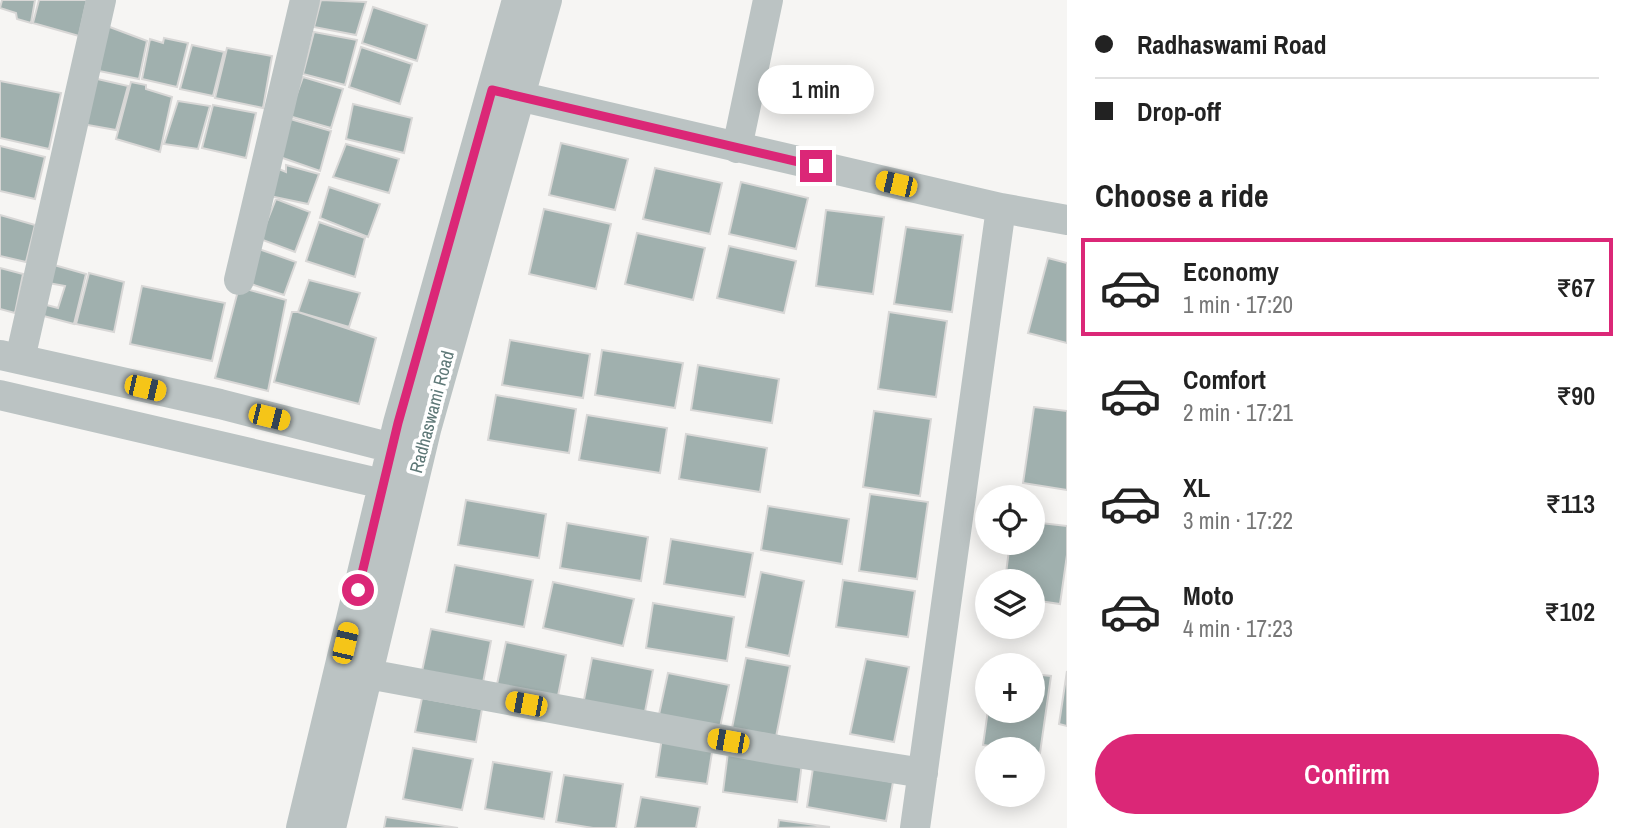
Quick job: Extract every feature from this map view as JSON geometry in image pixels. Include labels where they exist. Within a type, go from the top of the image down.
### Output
[{"type":"street","points":[[101,0],[10,357],[220,404],[406,451]]},
{"type":"street","points":[[239,279],[305,0]]},
{"type":"street","name":"Radhaswami Road","points":[[506,94],[517,0]]},
{"type":"street","name":"Radhaswami Road","points":[[301,828],[506,94],[547,0]]},
{"type":"street","points":[[737,148],[768,0]]},
{"type":"street","points":[[506,94],[1002,208],[1067,220]]},
{"type":"street","points":[[915,828],[1002,208]]},
{"type":"street","points":[[0,395],[397,487]]},
{"type":"street","name":"Radhaswami Road","points":[[331,828],[368,674],[397,487]]},
{"type":"street","points":[[368,674],[778,750],[923,773]]},
{"type":"building","points":[[2,0],[35,0],[31,23],[17,19],[16,13],[0,8]]},
{"type":"building","points":[[39,0],[87,0],[79,36],[33,23]]},
{"type":"building","points":[[321,0],[366,2],[356,35],[314,27]]},
{"type":"building","points":[[373,7],[427,25],[417,61],[362,43]]},
{"type":"building","points":[[107,26],[147,41],[139,79],[99,71]]},
{"type":"building","points":[[314,32],[357,40],[345,85],[303,74]]},
{"type":"building","points":[[164,38],[188,43],[177,87],[142,79],[150,39],[163,43]]},
{"type":"building","points":[[192,45],[224,52],[213,96],[180,89]]},
{"type":"building","points":[[361,47],[412,64],[400,104],[349,87]]},
{"type":"building","points":[[227,48],[272,56],[263,108],[215,98]]},
{"type":"building","points":[[303,77],[343,89],[331,128],[289,116]]},
{"type":"building","points":[[93,78],[128,86],[116,130],[82,124]]},
{"type":"building","points":[[0,81],[61,93],[49,149],[0,138]]},
{"type":"building","points":[[131,82],[146,85],[146,89],[172,97],[160,152],[116,139]]},
{"type":"building","points":[[178,101],[210,106],[198,149],[164,144]]},
{"type":"building","points":[[353,104],[412,118],[404,153],[346,139]]},
{"type":"building","points":[[213,105],[256,113],[246,158],[202,148]]},
{"type":"building","points":[[287,118],[331,131],[320,171],[277,156]]},
{"type":"building","points":[[561,143],[628,159],[615,210],[549,195]]},
{"type":"building","points":[[346,144],[399,159],[389,193],[333,177]]},
{"type":"building","points":[[0,146],[45,157],[35,199],[0,191]]},
{"type":"building","points":[[286,165],[319,174],[308,204],[265,195],[279,169],[286,172]]},
{"type":"building","points":[[655,168],[722,183],[710,234],[643,219]]},
{"type":"building","points":[[741,182],[808,198],[796,249],[729,234]]},
{"type":"building","points":[[329,187],[380,204],[368,237],[320,218]]},
{"type":"building","points":[[276,199],[310,212],[295,252],[260,239]]},
{"type":"building","points":[[544,209],[611,224],[596,289],[529,274]]},
{"type":"building","points":[[826,210],[884,217],[873,294],[816,286]]},
{"type":"building","points":[[0,215],[35,225],[26,262],[0,256]]},
{"type":"building","points":[[319,222],[365,238],[355,277],[306,261]]},
{"type":"building","points":[[906,227],[963,235],[952,312],[894,304]]},
{"type":"building","points":[[637,233],[705,248],[693,300],[625,284]]},
{"type":"building","points":[[729,246],[796,261],[784,313],[717,298]]},
{"type":"building","points":[[256,248],[296,262],[284,295],[242,281]]},
{"type":"building","points":[[1048,258],[1067,263],[1067,343],[1028,333]]},
{"type":"building","points":[[47,263],[86,274],[74,324],[36,314],[39,303],[58,308],[65,286],[43,282]]},
{"type":"building","points":[[0,268],[23,274],[15,313],[0,309]]},
{"type":"building","points":[[89,273],[124,282],[114,332],[76,324]]},
{"type":"building","points":[[309,280],[360,293],[349,327],[298,312]]},
{"type":"building","points":[[142,286],[225,303],[212,361],[130,344]]},
{"type":"building","points":[[239,287],[286,300],[268,391],[215,378]]},
{"type":"building","points":[[292,312],[376,338],[359,404],[274,382]]},
{"type":"building","points":[[889,312],[947,321],[936,397],[878,389]]},
{"type":"building","points":[[510,340],[590,354],[583,398],[502,385]]},
{"type":"building","points":[[602,350],[683,363],[675,408],[595,395]]},
{"type":"building","points":[[698,365],[779,379],[772,423],[691,410]]},
{"type":"building","points":[[496,395],[576,409],[569,453],[488,440]]},
{"type":"building","points":[[1034,407],[1067,411],[1067,490],[1023,483]]},
{"type":"building","points":[[874,411],[931,419],[920,496],[863,487]]},
{"type":"building","points":[[587,415],[667,428],[660,473],[579,460]]},
{"type":"building","points":[[686,434],[767,448],[760,492],[679,479]]},
{"type":"building","points":[[870,494],[928,502],[917,579],[859,571]]},
{"type":"building","points":[[466,500],[546,514],[539,558],[458,545]]},
{"type":"building","points":[[768,506],[849,519],[842,564],[761,550]]},
{"type":"building","points":[[567,523],[648,537],[641,581],[560,568]]},
{"type":"building","points":[[1045,523],[1067,526],[1067,555],[1060,604],[1045,602],[1045,569],[1007,569],[1008,555],[1045,555]]},
{"type":"building","points":[[671,539],[753,553],[745,597],[664,584]]},
{"type":"building","points":[[455,565],[533,580],[524,627],[446,612]]},
{"type":"building","points":[[761,572],[804,581],[789,656],[746,647]]},
{"type":"building","points":[[843,580],[915,591],[908,637],[836,627]]},
{"type":"building","points":[[553,582],[634,599],[623,646],[543,628]]},
{"type":"building","points":[[653,603],[734,617],[727,661],[646,648]]},
{"type":"building","points":[[431,629],[491,641],[482,688],[421,676]]},
{"type":"building","points":[[506,642],[566,655],[557,701],[496,689]]},
{"type":"building","points":[[592,658],[653,670],[644,717],[583,705]]},
{"type":"building","points":[[746,658],[790,666],[775,742],[731,733]]},
{"type":"building","points":[[866,659],[909,667],[894,742],[850,734]]},
{"type":"building","points":[[1067,671],[1067,726],[1059,724]]},
{"type":"building","points":[[668,673],[729,685],[719,732],[658,719]]},
{"type":"building","points":[[1045,675],[1051,676],[1045,718]]},
{"type":"building","points":[[422,698],[482,709],[476,742],[415,732]]},
{"type":"building","points":[[986,723],[1044,723],[1042,737],[984,737]]},
{"type":"building","points":[[662,738],[713,746],[707,784],[656,777]]},
{"type":"building","points":[[413,748],[473,759],[462,810],[403,799]]},
{"type":"building","points":[[728,752],[802,763],[797,802],[723,792]]},
{"type":"building","points":[[493,762],[552,772],[544,819],[485,809]]},
{"type":"building","points":[[813,768],[893,782],[886,821],[807,807]]},
{"type":"building","points":[[564,775],[623,784],[616,828],[593,828],[556,822]]},
{"type":"building","points":[[641,797],[700,807],[696,828],[635,828]]},
{"type":"building","points":[[386,817],[458,828],[384,828]]},
{"type":"building","points":[[779,820],[830,827],[778,828]]},
{"type":"route","points":[[358,590],[398,423],[492,90],[816,166]]}]
